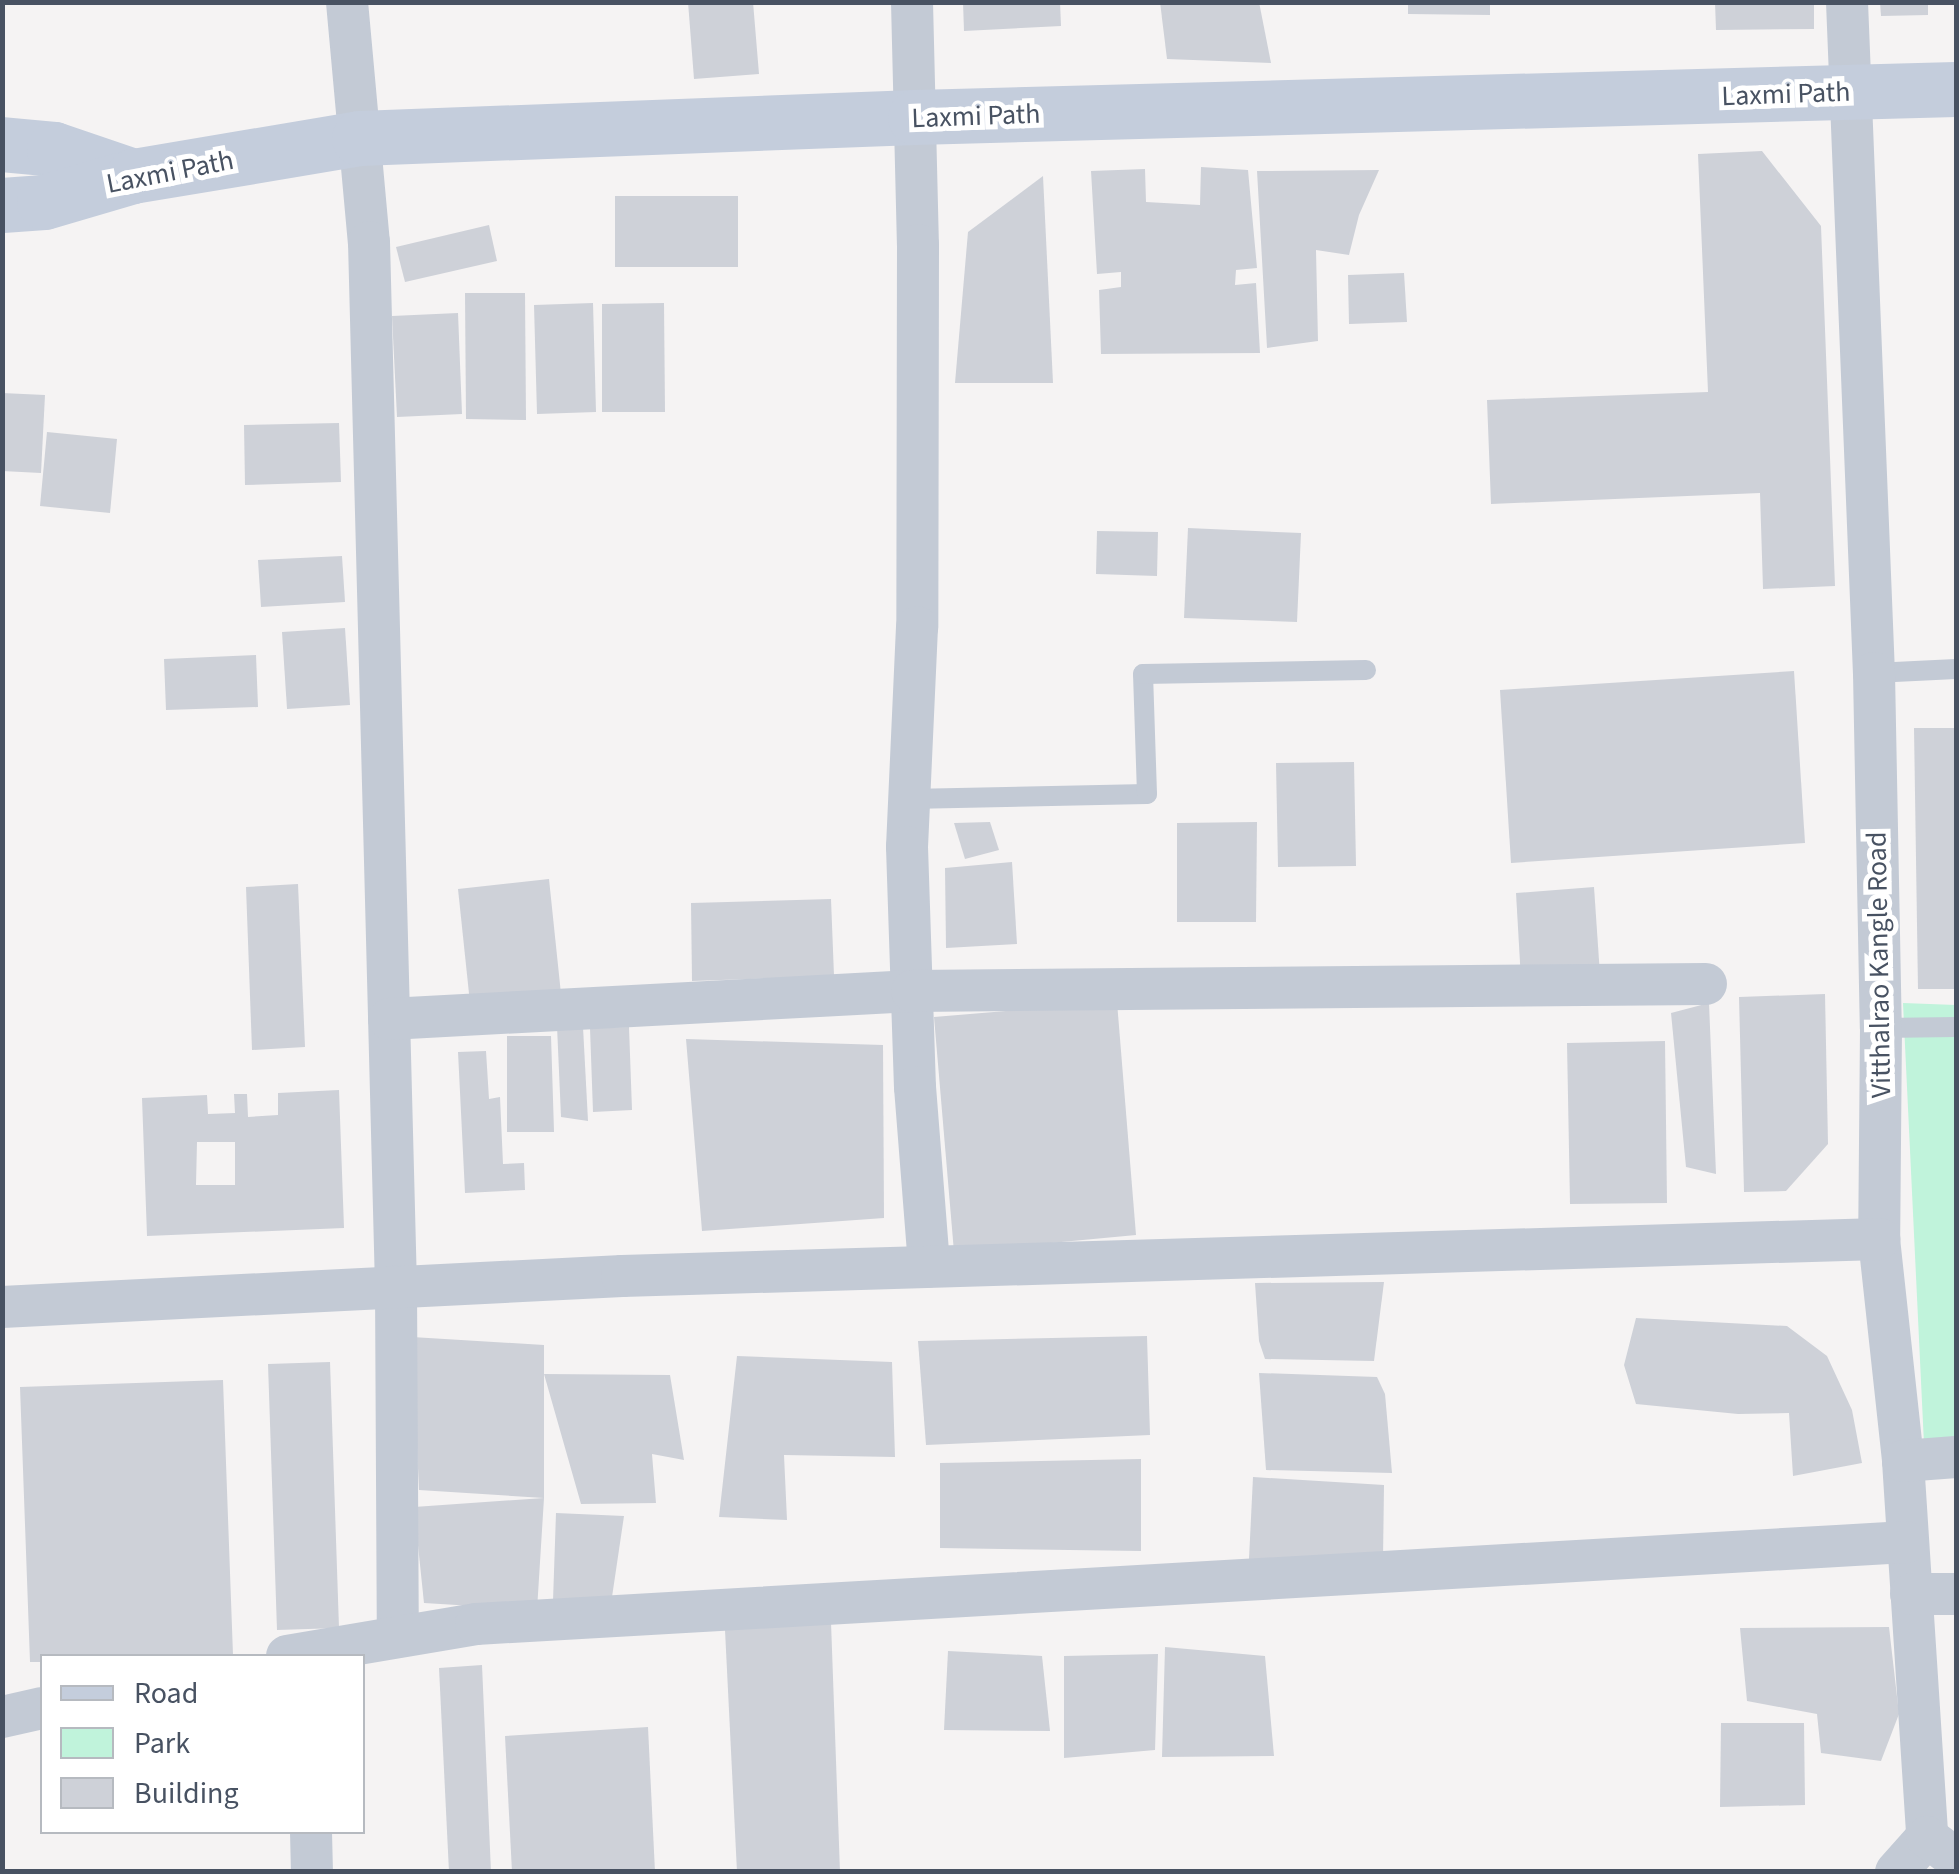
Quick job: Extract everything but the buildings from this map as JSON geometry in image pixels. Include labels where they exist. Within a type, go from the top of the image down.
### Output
[{"type":"street","points":[[347,2],[369,242],[396,1286],[398,1634]]},
{"type":"street","points":[[912,2],[918,608],[909,798],[912,991],[928,1266]]},
{"type":"street","name":"Vitthalrao Kangle Road","points":[[1847,2],[1874,673],[1881,1028],[1879,1240],[1902,1461],[1911,1594],[1937,1661],[1942,1848],[1896,1872]]},
{"type":"street","name":"Laxmi Path","points":[[2,205],[44,202],[132,176],[359,138],[1956,89]]},
{"type":"street","points":[[2,144],[54,149],[132,176]]},
{"type":"street","points":[[389,1020],[912,991],[1706,984]]},
{"type":"street","points":[[2,1308],[396,1286],[928,1266],[1879,1240]]},
{"type":"street","points":[[1902,1461],[1956,1457]]},
{"type":"street","points":[[305,1654],[398,1634],[476,1624],[1906,1542]]},
{"type":"street","points":[[1911,1594],[1956,1594]]},
{"type":"street","points":[[2,1716],[40,1708]]},
{"type":"street","points":[[311,1834],[312,1872]]},
{"type":"lane","points":[[1874,673],[1956,669]]},
{"type":"lane","points":[[909,798],[1147,794],[1143,674],[1366,670]]},
{"type":"lane","points":[[1881,1028],[1956,1027]]},
{"type":"green space","points":[[1903,1003],[1956,1005],[1956,1442],[1924,1444]]}]
